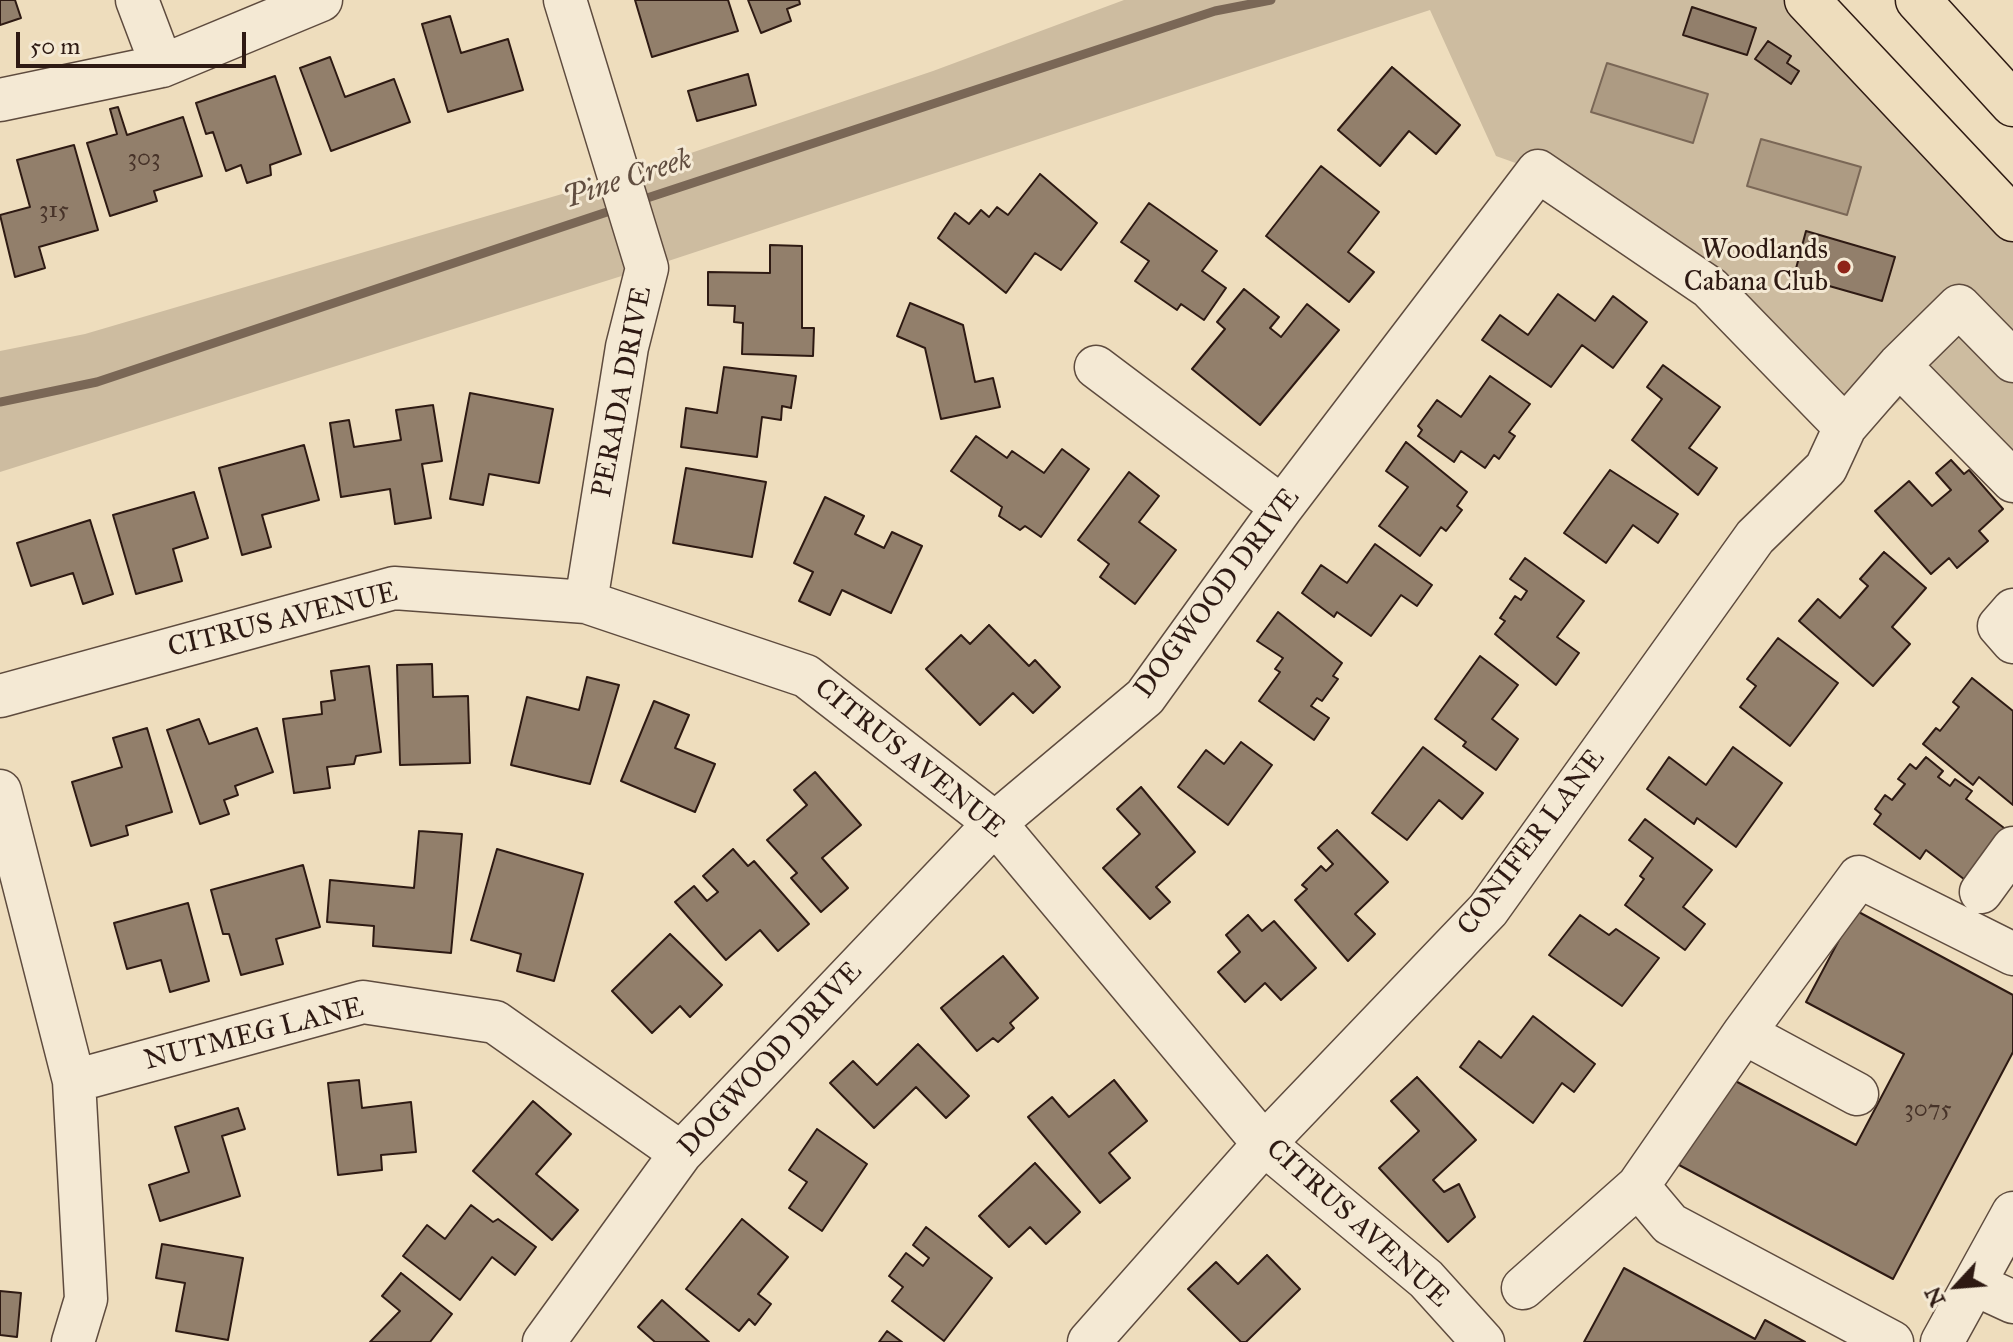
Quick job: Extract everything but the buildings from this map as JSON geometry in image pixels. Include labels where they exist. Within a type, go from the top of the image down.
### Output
[{"type":"highway","points":[[1807,0],[2013,219]]},
{"type":"highway","points":[[1927,3],[2013,104]]},
{"type":"street","points":[[137,0],[162,66]]},
{"type":"street","points":[[0,100],[162,66],[321,0]]},
{"type":"street","name":"PERADA DRIVE","points":[[565,0],[647,268],[627,347],[586,602]]},
{"type":"street","name":"DOGWOOD DRIVE","points":[[544,1342],[681,1153],[995,823],[1145,697],[1282,507],[1538,171],[1710,288],[1845,427]]},
{"type":"street","name":"CONIFER LANE","points":[[1089,1342],[1264,1144],[1488,910],[1755,537],[1826,468],[1845,427],[1899,365],[1959,306],[2013,361]]},
{"type":"street","points":[[1899,365],[2013,481]]},
{"type":"street","points":[[1096,367],[1282,507]]},
{"type":"street","name":"CITRUS AVENUE","points":[[0,696],[394,588],[586,602],[806,676],[995,823],[1264,1144],[1426,1279],[1483,1342]]},
{"type":"street","points":[[2013,610],[1999,626],[2013,642]]},
{"type":"street","points":[[0,791],[74,1081],[86,1299],[73,1342]]},
{"type":"street","points":[[1981,892],[2013,848]]},
{"type":"street","points":[[1523,1288],[1638,1186],[1744,1033],[1859,877],[2013,954]]},
{"type":"street","name":"NUTMEG LANE","points":[[74,1081],[363,1002],[495,1022],[681,1153]]},
{"type":"street","points":[[1744,1033],[1857,1094]]},
{"type":"street","points":[[1638,1186],[1670,1224],[1892,1342]]},
{"type":"street","points":[[1942,1342],[2013,1213]]},
{"type":"street","points":[[1974,1284],[2013,1302]]},
{"type":"shaded area","points":[[1124,0],[1807,0],[2013,219],[2013,505],[1908,393],[1877,421],[1538,171],[1496,156],[1430,10],[647,268],[0,472],[0,351],[85,334],[620,177],[933,71]]},
{"type":"shaded area","points":[[1607,63],[1708,94],[1693,143],[1591,112]]},
{"type":"shaded area","points":[[1761,139],[1861,167],[1847,215],[1747,186]]},
{"type":"waterway","name":"Pine Creek","points":[[638,201],[1215,11],[1271,0]]},
{"type":"waterway","name":"Pine Creek","points":[[0,402],[97,382],[616,209]]},
{"type":"place","name":"Woodlands Cabana Club","points":[[1844,267]]}]
